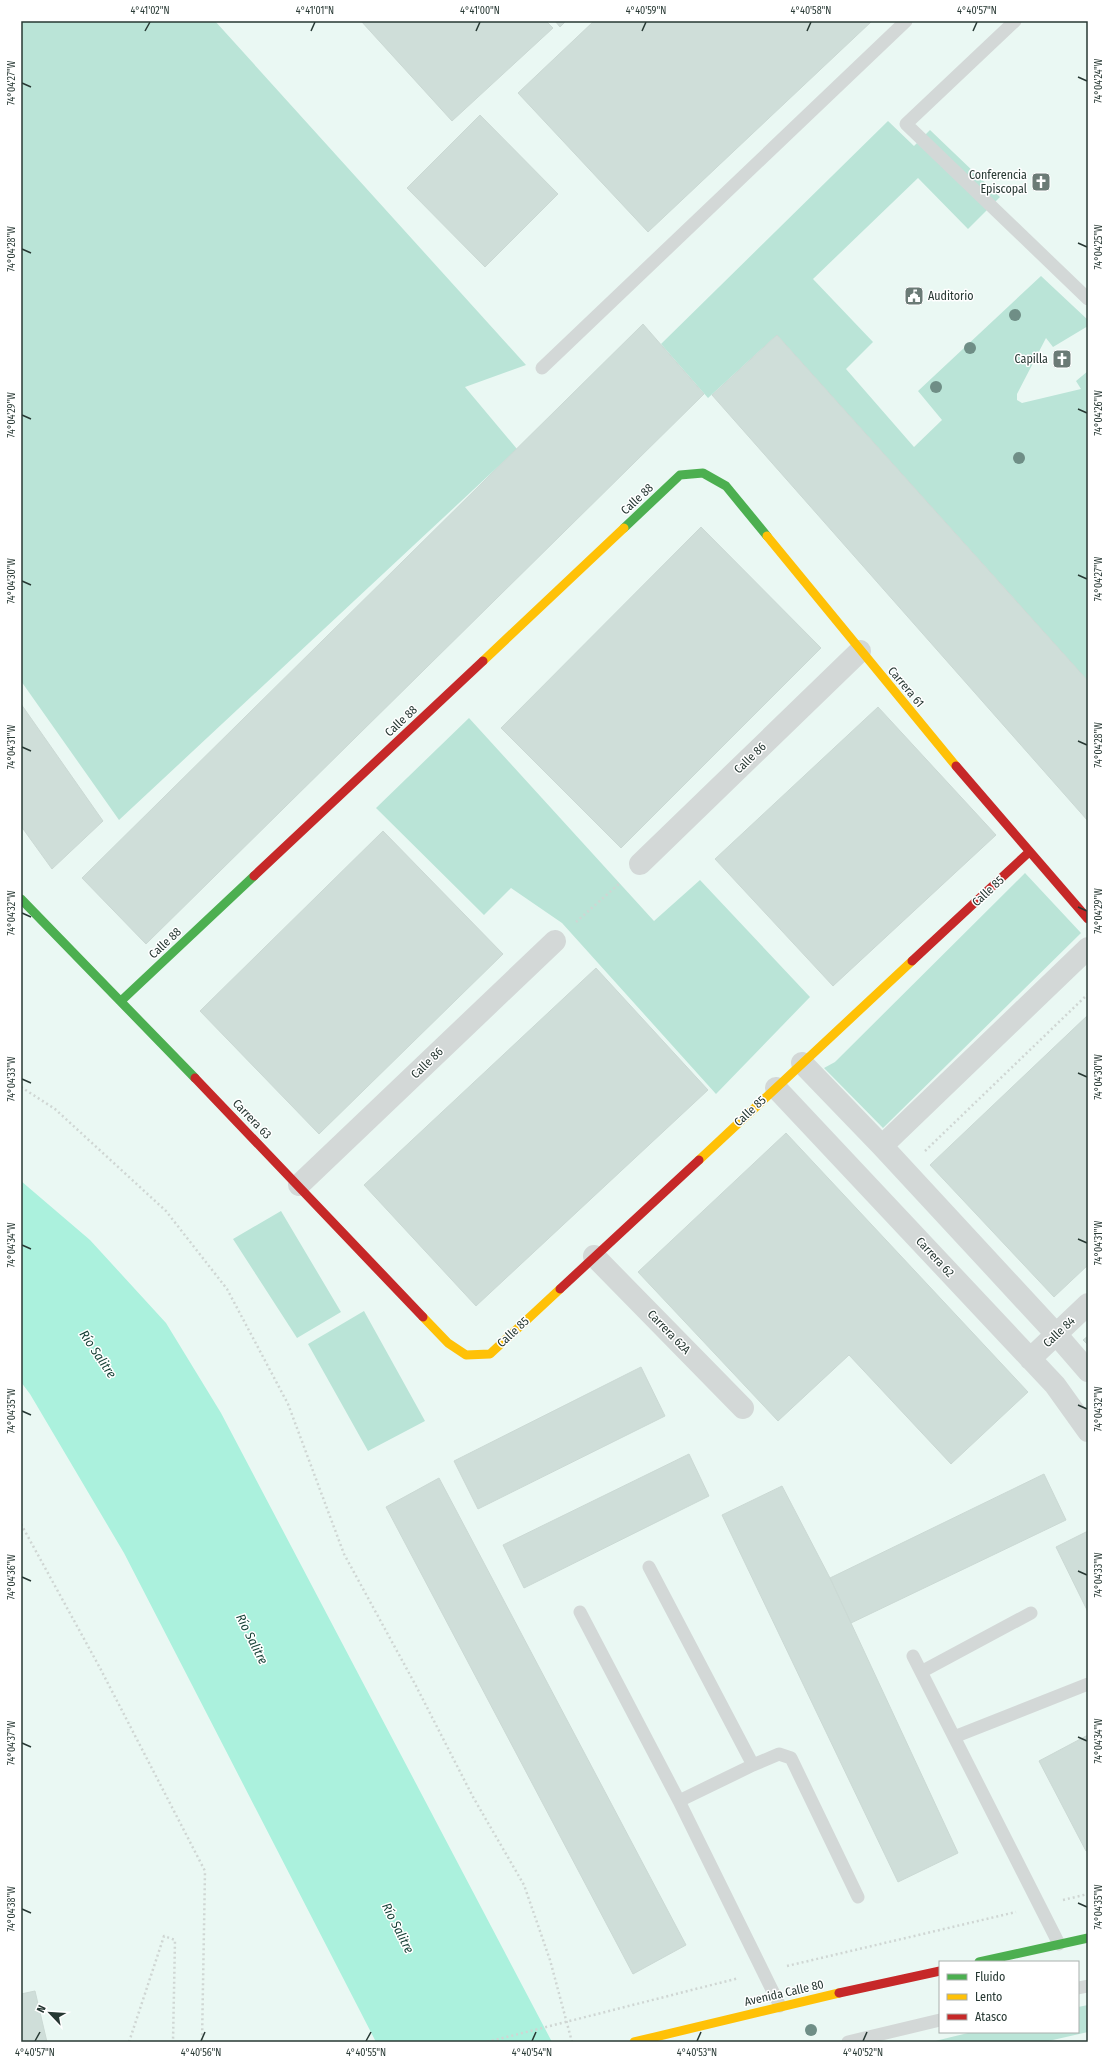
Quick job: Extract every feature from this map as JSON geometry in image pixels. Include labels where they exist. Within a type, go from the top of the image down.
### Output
[{"type":"main road","name":"Carrera 61","points":[[704,473],[726,486],[860,651],[1028,853],[1088,919]]},
{"type":"main road","name":"Calle 88","points":[[121,1001],[680,475],[704,473]]},
{"type":"main road","name":"Calle 85","points":[[466,1355],[490,1354],[1028,853]]},
{"type":"main road","name":"Carrera 63","points":[[21,898],[448,1343],[466,1355]]},
{"type":"main road","points":[[983,1961],[1088,1938]]},
{"type":"main road","name":"Avenida Calle 80","points":[[634,2042],[780,2006],[939,1971]]},
{"type":"street","name":"Calle 86","points":[[640,864],[860,651]]},
{"type":"street","name":"Calle 86","points":[[299,1186],[555,941]]},
{"type":"street","points":[[882,1146],[1088,948]]},
{"type":"street","points":[[802,1063],[882,1146],[1056,1334],[1088,1371]]},
{"type":"street","name":"Carrera 62","points":[[776,1088],[1055,1385],[1088,1431]]},
{"type":"street","name":"Carrera 62A","points":[[594,1256],[743,1408]]},
{"type":"street","name":"Calle 84","points":[[1030,1359],[1088,1304]]},
{"type":"lane","points":[[542,368],[906,21]]},
{"type":"lane","points":[[1015,21],[906,124],[1088,299]]},
{"type":"lane","points":[[648,1567],[753,1765]]},
{"type":"lane","points":[[580,1612],[679,1801],[780,2006]]},
{"type":"lane","points":[[921,1672],[1031,1614]]},
{"type":"lane","points":[[913,1656],[1059,1944]]},
{"type":"lane","points":[[954,1737],[1088,1684]]},
{"type":"lane","points":[[679,1801],[779,1754],[791,1758],[858,1897]]},
{"type":"lane","points":[[848,2042],[939,2020]]},
{"type":"path","points":[[555,941],[640,864]]},
{"type":"path","points":[[905,1171],[1088,994]]},
{"type":"path","points":[[21,1087],[55,1109],[166,1211],[227,1289],[288,1404],[344,1554],[415,1684],[473,1797],[524,1885],[550,1960],[572,2042]]},
{"type":"path","points":[[21,1524],[100,1668],[205,1871],[202,2042]]},
{"type":"path","points":[[129,2042],[164,1936],[175,1940],[173,2042]]},
{"type":"shaded area","points":[[21,21],[215,21],[526,365],[465,387],[517,449],[119,820],[21,681]]},
{"type":"shaded area","points":[[888,121],[914,146],[930,130],[1000,197],[968,229],[918,178],[813,279],[873,342],[846,369],[914,447],[942,420],[918,391],[1041,276],[1088,320],[1088,326],[1053,347],[1046,338],[1017,394],[1017,400],[1022,403],[1081,389],[1076,381],[1088,371],[1088,681],[777,335],[708,398],[661,344]]},
{"type":"shaded area","points":[[469,718],[654,921],[700,880],[810,997],[716,1094],[562,923],[511,888],[484,915],[376,808]]},
{"type":"shaded area","points":[[1025,873],[1081,933],[883,1128],[824,1068],[835,1062]]},
{"type":"shaded area","points":[[281,1211],[341,1312],[297,1338],[233,1239]]},
{"type":"shaded area","points":[[364,1311],[425,1421],[368,1451],[308,1344]]},
{"type":"shaded area","points":[[1088,2005],[1088,2032],[1044,2042],[931,2042],[968,2033],[1079,2033],[1079,2007]]},
{"type":"water","name":"Río Salitre","points":[[21,1181],[90,1240],[166,1323],[221,1413],[552,2042],[376,2042],[124,1553],[30,1394],[21,1382]]},
{"type":"building","points":[[361,21],[546,21],[553,28],[452,121]]},
{"type":"building","points":[[555,21],[566,21],[560,27]]},
{"type":"building","points":[[594,21],[872,21],[648,232],[518,93]]},
{"type":"building","points":[[480,115],[558,194],[485,267],[407,188]]},
{"type":"building","points":[[643,324],[704,394],[146,944],[82,878]]},
{"type":"building","points":[[777,335],[1088,681],[1088,821],[712,395]]},
{"type":"building","points":[[701,527],[821,648],[621,848],[501,728]]},
{"type":"building","points":[[21,704],[103,821],[52,869],[21,826]]},
{"type":"building","points":[[878,707],[996,835],[833,986],[715,859]]},
{"type":"building","points":[[383,831],[503,954],[319,1134],[200,1011]]},
{"type":"building","points":[[596,968],[708,1090],[476,1306],[364,1185]]},
{"type":"building","points":[[1088,1015],[1088,1265],[1054,1297],[930,1165]]},
{"type":"building","points":[[786,1133],[1028,1392],[951,1464],[849,1355],[778,1421],[638,1272]]},
{"type":"building","points":[[1088,1336],[1088,1345],[1083,1340]]},
{"type":"building","points":[[641,1367],[665,1416],[478,1509],[454,1461]]},
{"type":"building","points":[[689,1454],[709,1496],[524,1588],[503,1545]]},
{"type":"building","points":[[1044,1474],[1066,1520],[851,1623],[830,1578]]},
{"type":"building","points":[[439,1478],[686,1945],[633,1974],[386,1507]]},
{"type":"building","points":[[782,1486],[830,1578],[958,1853],[898,1882],[722,1515]]},
{"type":"building","points":[[1088,1531],[1088,1612],[1056,1547]]},
{"type":"building","points":[[1088,1735],[1088,1850],[1086,1851],[1039,1761]]},
{"type":"building","points":[[35,1991],[47,2042],[21,2042],[21,1994]]},
{"type":"traffic: fast","points":[[624,528],[680,475],[703,473],[726,486],[767,536]]},
{"type":"traffic: fast","points":[[121,1001],[254,876]]},
{"type":"traffic: fast","points":[[21,899],[195,1078]]},
{"type":"traffic: fast","points":[[984,1961],[1088,1938]]},
{"type":"traffic: slow","points":[[483,661],[624,528]]},
{"type":"traffic: slow","points":[[767,536],[956,766]]},
{"type":"traffic: slow","points":[[699,1160],[912,961]]},
{"type":"traffic: slow","points":[[423,1317],[448,1343],[466,1355],[490,1354],[560,1289]]},
{"type":"traffic: slow","points":[[634,2042],[839,1993]]},
{"type":"traffic: jam","points":[[254,876],[483,661]]},
{"type":"traffic: jam","points":[[956,766],[1088,919]]},
{"type":"traffic: jam","points":[[912,961],[1028,853]]},
{"type":"traffic: jam","points":[[195,1078],[423,1317]]},
{"type":"traffic: jam","points":[[560,1289],[699,1160]]},
{"type":"traffic: jam","points":[[839,1993],[939,1971]]},
{"type":"place","name":"Conferencia Episcopal","points":[[1041,182]]},
{"type":"place","name":"Auditorio","points":[[914,296]]},
{"type":"place","name":"Capilla","points":[[1062,359]]}]
